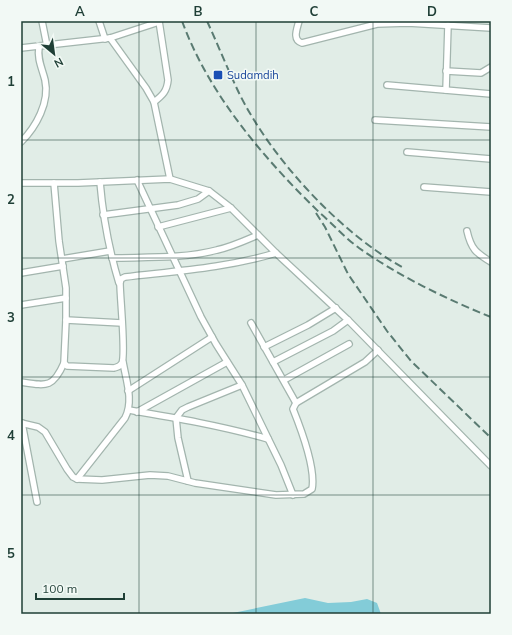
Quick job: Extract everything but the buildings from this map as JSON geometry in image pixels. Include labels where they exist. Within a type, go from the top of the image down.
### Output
[{"type":"street","points":[[42,21],[47,46]]},
{"type":"street","points":[[99,21],[108,39],[146,88],[154,102],[170,179]]},
{"type":"street","points":[[21,48],[108,39],[159,21],[168,80],[167,88],[164,94],[154,102]]},
{"type":"street","points":[[299,21],[296,40],[302,43],[377,24],[408,22],[491,28]]},
{"type":"street","points":[[446,90],[448,25]]},
{"type":"street","points":[[21,142],[31,132],[38,120],[46,91],[46,82],[38,58],[39,46]]},
{"type":"street","points":[[446,71],[481,73],[491,67]]},
{"type":"street","points":[[388,85],[491,94]]},
{"type":"street","points":[[375,120],[491,127]]},
{"type":"street","points":[[407,152],[491,159]]},
{"type":"street","points":[[21,183],[170,179],[209,191],[230,208],[336,308],[491,466]]},
{"type":"street","points":[[137,180],[179,272],[212,337],[242,385],[293,495]]},
{"type":"street","points":[[77,480],[125,418],[129,410],[128,391],[122,362],[120,284],[110,251],[103,215],[100,182]]},
{"type":"street","points":[[21,382],[43,384],[51,382],[56,379],[64,363],[66,298],[54,183]]},
{"type":"street","points":[[424,187],[491,192]]},
{"type":"street","points":[[103,215],[178,205],[198,199],[209,191]]},
{"type":"street","points":[[158,227],[230,208]]},
{"type":"street","points":[[467,231],[469,241],[473,249],[478,255],[491,262]]},
{"type":"street","points":[[112,258],[172,257],[217,250],[258,235]]},
{"type":"street","points":[[21,273],[110,251]]},
{"type":"street","points":[[120,284],[121,279],[125,277],[179,272],[235,264],[276,253]]},
{"type":"street","points":[[21,305],[66,298]]},
{"type":"street","points":[[264,347],[308,325],[336,308]]},
{"type":"street","points":[[66,320],[122,323]]},
{"type":"street","points":[[273,362],[333,331],[348,320]]},
{"type":"street","points":[[251,323],[296,403]]},
{"type":"street","points":[[128,391],[212,337]]},
{"type":"street","points":[[284,380],[349,344]]},
{"type":"street","points":[[37,502],[21,423],[38,427],[45,432],[67,469],[77,480],[102,480],[150,475],[168,476],[188,481],[276,495],[293,495],[310,492],[313,484],[310,463],[293,409],[294,406],[296,403],[359,366],[378,350]]},
{"type":"street","points":[[64,363],[67,366],[114,368],[120,366],[122,362]]},
{"type":"street","points":[[137,412],[227,362]]},
{"type":"street","points":[[188,481],[178,438],[176,418],[182,410],[188,407],[242,385]]},
{"type":"street","points":[[129,410],[240,431],[268,439]]},
{"type":"water","points":[[305,598],[328,603],[351,602],[367,599],[377,603],[381,614],[228,614]]},
{"type":"railway","points":[[182,21],[193,48],[207,75],[241,125],[279,171],[321,214],[354,244],[390,268],[440,295],[491,317]]},
{"type":"railway","points":[[207,21],[239,93],[269,143],[288,167],[331,214],[378,252],[402,267]]},
{"type":"railway","points":[[316,213],[325,227],[348,274],[387,331],[411,361],[491,438]]},
{"type":"place","name":"Sudamdih","points":[[218,75]]}]
